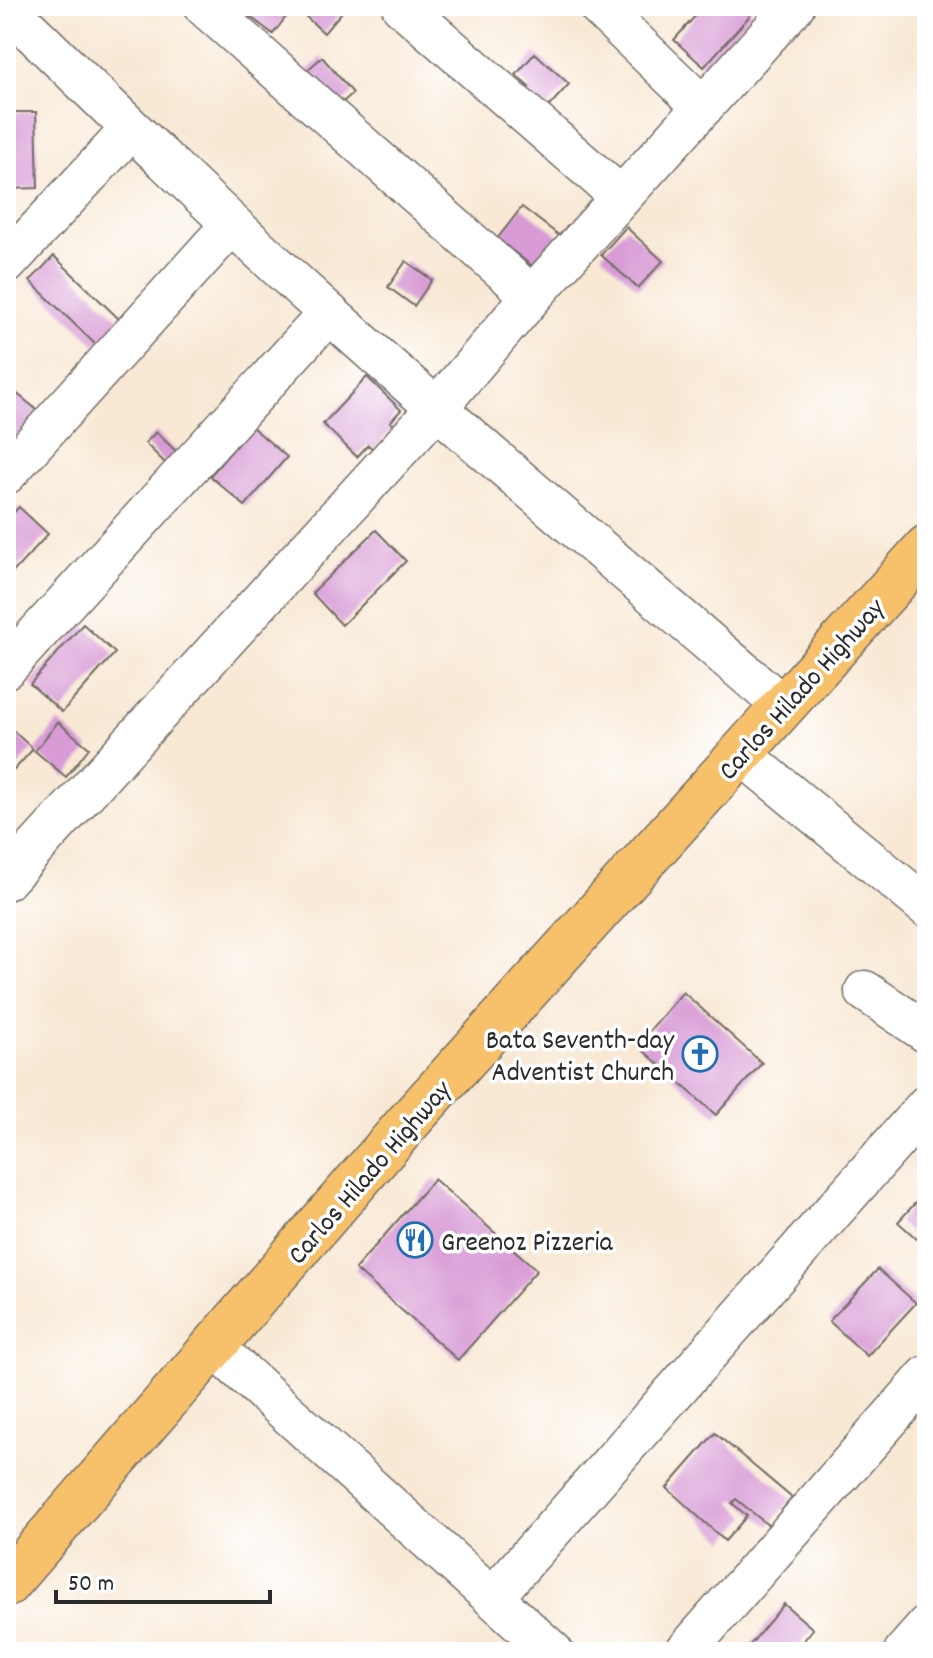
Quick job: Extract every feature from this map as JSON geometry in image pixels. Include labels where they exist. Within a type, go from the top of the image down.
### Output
[{"type":"main road","name":"Carlos Hilado Highway","points":[[6,1585],[411,1119],[927,547]]},
{"type":"street","points":[[204,6],[532,296]]},
{"type":"street","points":[[402,6],[621,197]]},
{"type":"street","points":[[598,6],[703,107]]},
{"type":"street","points":[[6,7],[131,129],[329,313],[436,409],[784,707]]},
{"type":"street","points":[[6,880],[436,409],[532,296],[791,7]]},
{"type":"street","points":[[6,264],[131,129]]},
{"type":"street","points":[[6,474],[232,224]]},
{"type":"street","points":[[6,668],[329,313]]},
{"type":"street","points":[[740,753],[927,907]]},
{"type":"street","points":[[865,991],[927,1033]]},
{"type":"street","points":[[493,1597],[927,1105]]},
{"type":"street","points":[[215,1348],[553,1652]]},
{"type":"street","points":[[685,1652],[927,1376]]},
{"type":"street","points":[[904,1652],[927,1626]]},
{"type":"building","points":[[236,6],[294,6],[273,34]]},
{"type":"building","points":[[294,6],[347,6],[324,33]]},
{"type":"building","points":[[704,6],[746,6],[753,12],[704,67],[674,40]]},
{"type":"building","points":[[535,53],[569,84],[543,113],[523,94],[529,87],[516,75]]},
{"type":"building","points":[[322,57],[353,93],[335,109],[303,74]]},
{"type":"building","points":[[6,112],[36,112],[38,188],[6,189]]},
{"type":"building","points":[[522,207],[561,237],[536,269],[497,239]]},
{"type":"building","points":[[626,227],[663,261],[638,288],[601,255]]},
{"type":"building","points":[[54,256],[120,320],[96,345],[30,281]]},
{"type":"building","points":[[406,261],[432,280],[414,306],[388,287]]},
{"type":"building","points":[[367,377],[401,410],[390,422],[395,426],[374,450],[368,445],[357,457],[323,424]]},
{"type":"building","points":[[10,388],[42,414],[13,449],[6,443],[6,393]]},
{"type":"building","points":[[252,427],[287,457],[245,506],[210,476]]},
{"type":"building","points":[[156,432],[178,453],[167,465],[145,443]]},
{"type":"building","points":[[19,507],[48,534],[6,580],[6,521]]},
{"type":"building","points":[[376,530],[406,561],[342,625],[312,593]]},
{"type":"building","points":[[83,624],[115,653],[62,712],[30,684]]},
{"type":"building","points":[[58,722],[89,748],[66,777],[35,751]]},
{"type":"building","points":[[6,724],[33,749],[6,779]]},
{"type":"building","name":"Bata Seventh-day Adventist Church","points":[[683,992],[762,1063],[716,1115],[637,1045]]},
{"type":"building","points":[[434,1179],[537,1270],[458,1360],[355,1269]]},
{"type":"building","points":[[927,1190],[927,1248],[898,1222]]},
{"type":"building","points":[[878,1269],[916,1303],[867,1356],[829,1321]]},
{"type":"building","points":[[715,1433],[792,1498],[769,1526],[736,1499],[732,1503],[747,1516],[725,1541],[667,1488]]},
{"type":"building","points":[[784,1604],[813,1629],[801,1644],[811,1652],[744,1652]]},
{"type":"place","name":"Bata Seventh-day Adventist Church","points":[[700,1054]]},
{"type":"place","name":"Greenoz Pizzeria","points":[[415,1240]]}]
